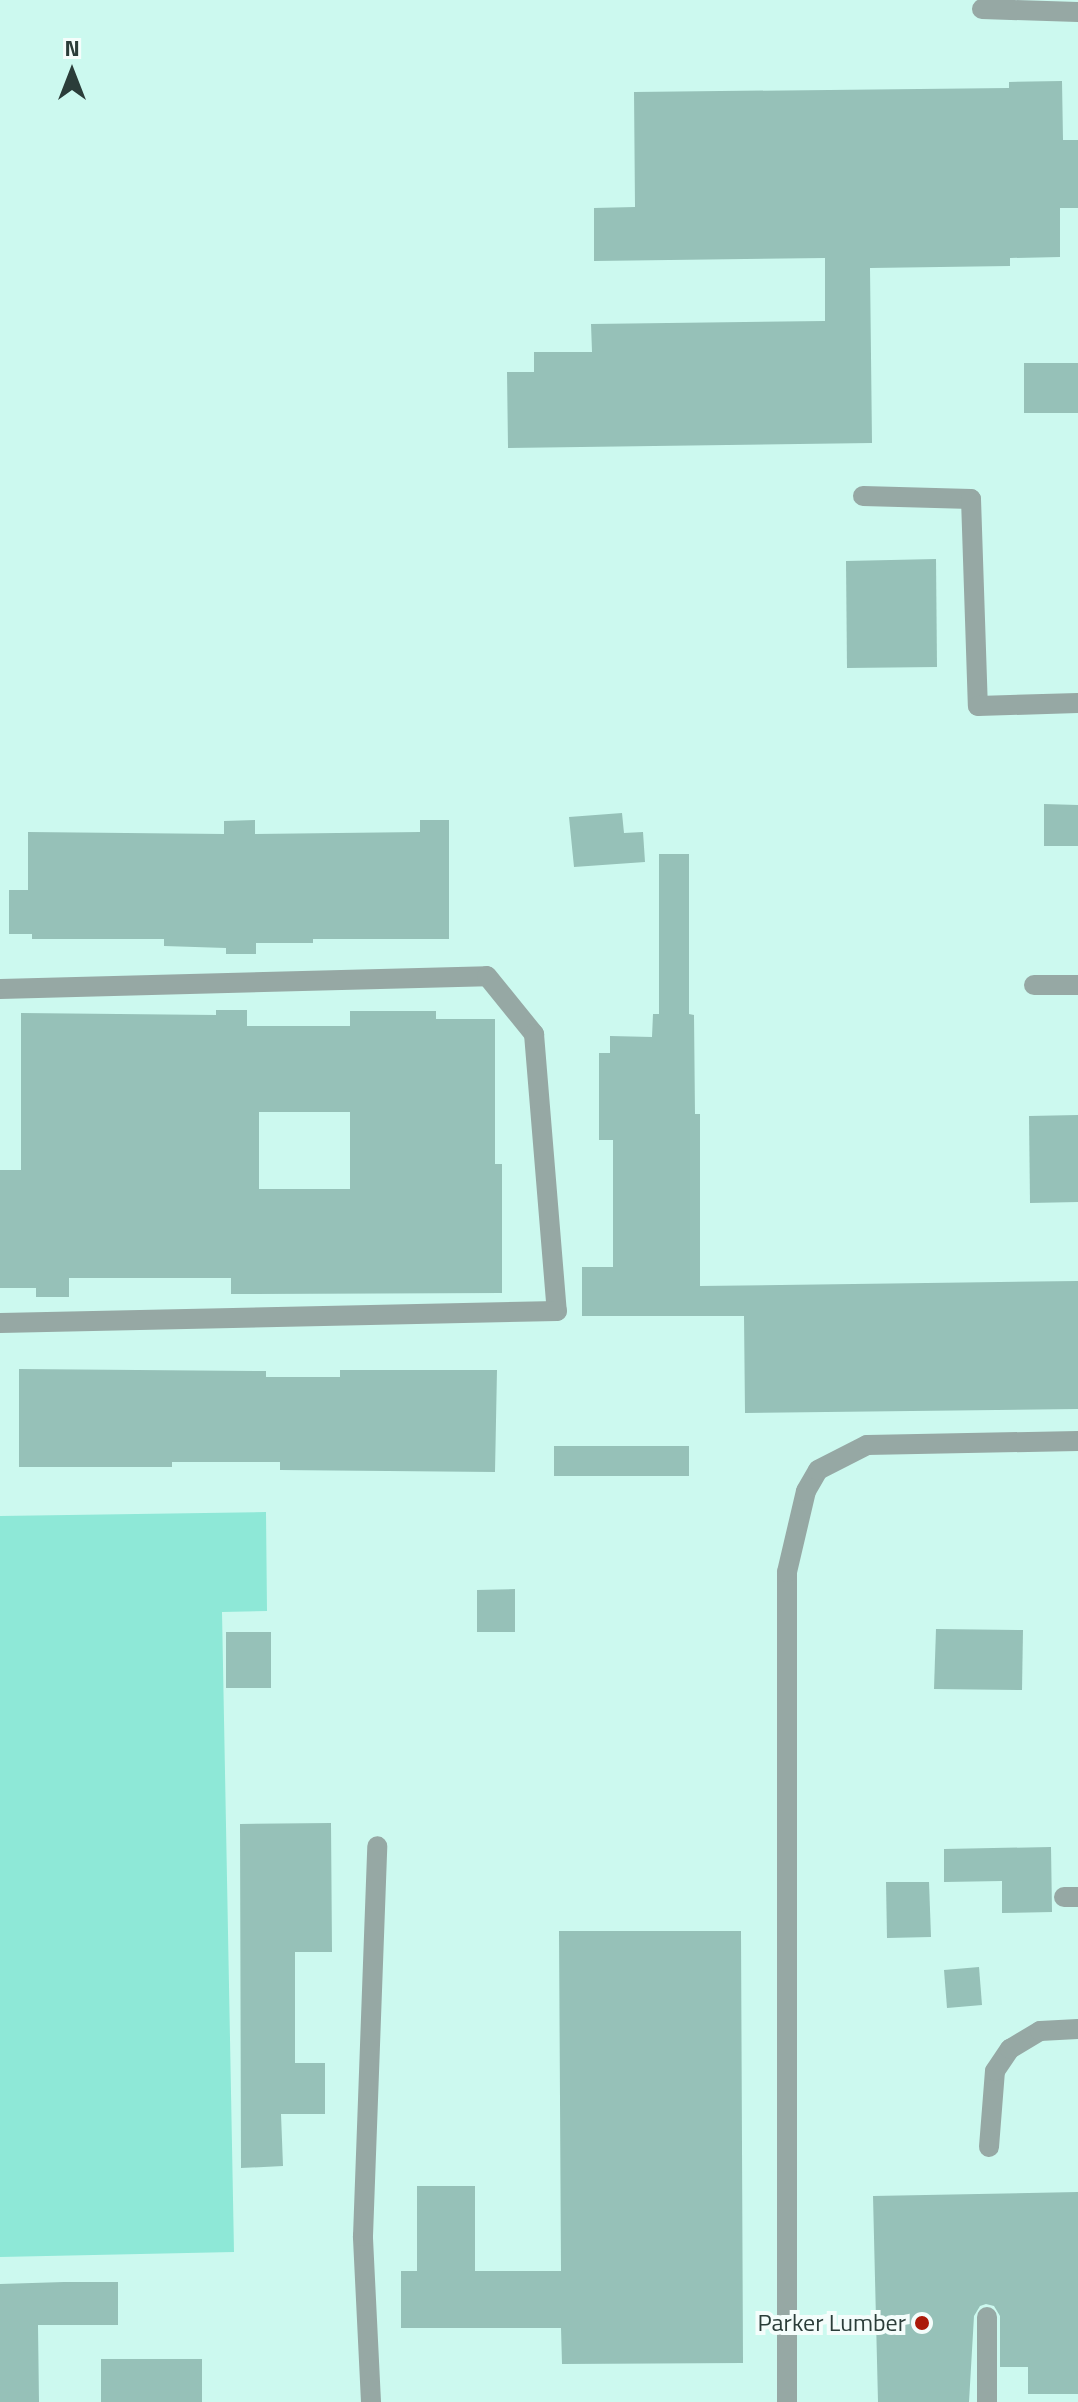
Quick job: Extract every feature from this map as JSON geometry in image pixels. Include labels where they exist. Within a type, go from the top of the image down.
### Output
[{"type":"lane","points":[[982,9],[1078,12]]},
{"type":"lane","points":[[863,496],[971,499],[978,706],[1078,703]]},
{"type":"lane","points":[[0,989],[487,976],[534,1034],[557,1311],[0,1323]]},
{"type":"lane","points":[[1034,985],[1078,985]]},
{"type":"lane","points":[[787,2402],[787,1572],[806,1491],[818,1470],[867,1445],[1078,1441]]},
{"type":"lane","points":[[371,2402],[363,2236],[377,1846]]},
{"type":"lane","points":[[989,2147],[995,2071],[1010,2049],[1040,2031],[1078,2029]]},
{"type":"lane","points":[[987,2317],[987,2402]]},
{"type":"green space","points":[[266,1512],[267,1611],[222,1612],[234,2252],[0,2257],[0,1516]]},
{"type":"building","points":[[1062,81],[1063,140],[1078,140],[1078,208],[1060,208],[1060,257],[1010,258],[1010,266],[870,268],[872,443],[508,448],[507,372],[534,372],[534,352],[592,352],[591,324],[825,321],[825,258],[594,261],[594,208],[635,207],[634,92],[1009,88],[1009,82]]},
{"type":"building","points":[[1024,363],[1078,363],[1078,413],[1024,413]]},
{"type":"building","points":[[936,559],[937,667],[847,668],[846,561]]},
{"type":"building","points":[[1044,804],[1078,805],[1078,846],[1044,846]]},
{"type":"building","points":[[622,813],[624,833],[643,832],[645,862],[574,867],[569,817]]},
{"type":"building","points":[[255,820],[255,834],[420,832],[420,820],[449,820],[449,939],[313,939],[313,943],[256,943],[256,954],[226,954],[226,948],[164,946],[164,939],[32,939],[32,934],[9,934],[9,890],[28,890],[28,832],[224,834],[224,821]]},
{"type":"building","points":[[659,854],[689,854],[689,1014],[694,1015],[695,1114],[700,1114],[700,1286],[1078,1281],[1078,1409],[745,1413],[744,1316],[582,1316],[582,1267],[613,1267],[613,1140],[599,1140],[599,1053],[610,1053],[610,1036],[652,1037],[653,1014],[659,1014]]},
{"type":"building","points":[[216,1010],[247,1010],[247,1026],[350,1026],[350,1011],[436,1011],[436,1019],[495,1019],[495,1164],[502,1164],[502,1293],[231,1294],[231,1278],[69,1278],[69,1297],[36,1297],[36,1288],[0,1288],[0,1170],[21,1170],[21,1013],[216,1015]],"holes":[[[259,1112],[350,1112],[350,1189],[259,1189]]]},
{"type":"building","points":[[1078,1115],[1078,1202],[1030,1203],[1029,1116]]},
{"type":"building","points":[[19,1369],[266,1371],[266,1377],[340,1377],[340,1370],[497,1370],[495,1472],[280,1470],[280,1462],[172,1462],[172,1467],[19,1467]]},
{"type":"building","points":[[554,1446],[689,1446],[689,1476],[554,1476]]},
{"type":"building","points":[[515,1589],[515,1632],[477,1632],[477,1590]]},
{"type":"building","points":[[936,1629],[1023,1630],[1022,1690],[934,1689]]},
{"type":"building","points":[[226,1632],[271,1632],[271,1688],[226,1688]]},
{"type":"building","points":[[331,1823],[332,1952],[295,1952],[295,2063],[325,2063],[325,2114],[281,2114],[283,2166],[241,2168],[240,1824]]},
{"type":"building","points":[[1051,1847],[1052,1912],[1002,1913],[1002,1881],[944,1882],[944,1849]]},
{"type":"building","points":[[886,1882],[929,1882],[931,1937],[887,1938]]},
{"type":"building","points":[[559,1931],[741,1931],[743,2363],[562,2364],[561,2328],[401,2328],[401,2271],[417,2271],[417,2186],[475,2186],[475,2271],[561,2271]]},
{"type":"building","points":[[979,1967],[982,2005],[947,2008],[944,1970]]},
{"type":"building","name":"Parker Lumber","points":[[1078,2192],[1078,2394],[1028,2394],[1028,2367],[1000,2367],[1000,2316],[994,2306],[986,2304],[980,2306],[974,2316],[969,2402],[878,2402],[873,2196]]},
{"type":"building","points":[[118,2282],[118,2325],[38,2325],[39,2402],[0,2402],[0,2284]]},
{"type":"building","points":[[101,2359],[202,2359],[202,2402],[101,2402]]},
{"type":"place","name":"Parker Lumber","points":[[922,2323]]}]
